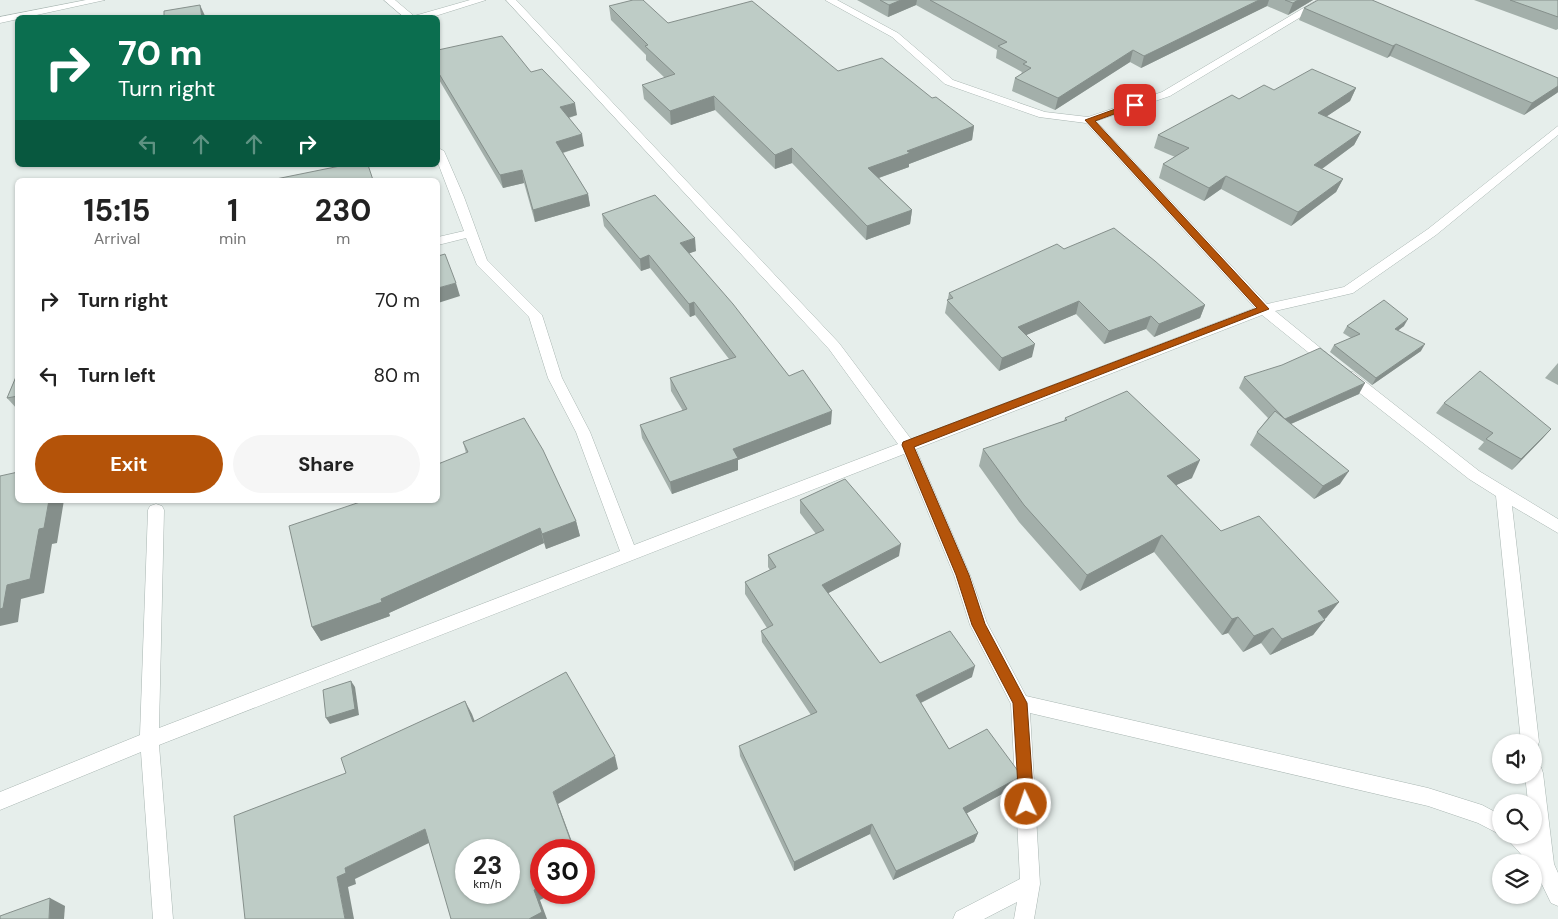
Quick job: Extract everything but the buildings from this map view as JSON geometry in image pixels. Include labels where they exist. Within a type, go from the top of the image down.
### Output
[{"type":"street","points":[[25,15],[100,0]]},
{"type":"street","points":[[389,0],[407,15]]},
{"type":"street","points":[[427,15],[481,0]]},
{"type":"street","points":[[511,0],[834,346],[907,445],[962,575],[979,625],[1020,703],[1030,884],[1024,919]]},
{"type":"street","points":[[830,0],[895,35],[949,82],[1042,115],[1089,120],[1166,94],[1324,0]]},
{"type":"street","points":[[0,20],[15,17]]},
{"type":"street","points":[[1089,120],[1264,309],[1474,475],[1558,527]]},
{"type":"street","points":[[0,801],[150,740],[630,555],[907,445],[1264,309],[1348,290],[1432,232],[1558,129]]},
{"type":"street","points":[[440,156],[481,262],[535,315],[556,378],[583,432],[630,555]]},
{"type":"street","points":[[440,241],[471,234]]},
{"type":"street","points":[[1503,493],[1529,734]]},
{"type":"street","points":[[156,510],[150,740],[163,919]]},
{"type":"street","points":[[1020,703],[1428,797],[1482,815],[1492,820]]},
{"type":"street","points":[[1535,784],[1544,865]]},
{"type":"street","points":[[1525,844],[1544,865],[1558,896]]},
{"type":"street","points":[[963,919],[1030,884]]},
{"type":"route","points":[[1026,804],[1020,703],[979,625],[962,575],[907,445],[1264,309],[1089,120],[1135,105]]}]
